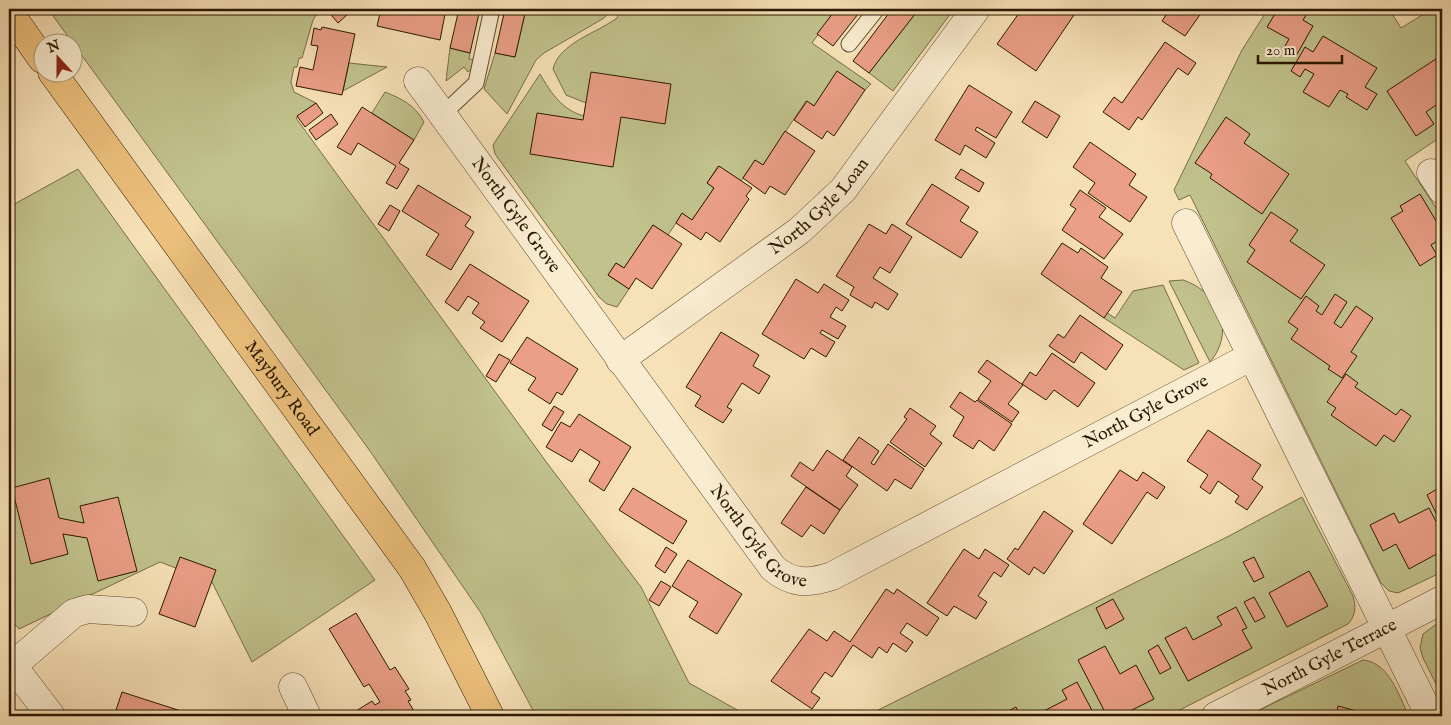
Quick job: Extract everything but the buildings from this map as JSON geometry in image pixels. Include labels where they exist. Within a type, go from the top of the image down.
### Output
[{"type":"main road","points":[[9,12],[32,45]]},
{"type":"main road","name":"Maybury Road","points":[[59,82],[412,568],[438,612],[490,716]]},
{"type":"street","name":"North Gyle Loan","points":[[620,360],[799,232],[843,190],[976,9]]},
{"type":"street","name":"North Gyle Grove","points":[[418,81],[772,568],[786,579],[816,582],[832,576],[1252,356]]},
{"type":"street","points":[[1186,223],[1430,716]]},
{"type":"street","name":"North Gyle Terrace","points":[[1216,716],[1442,600]]},
{"type":"street","points":[[51,716],[10,664],[74,613],[88,609],[133,612]]},
{"type":"street","points":[[292,687],[307,716]]},
{"type":"lane","points":[[442,115],[476,83],[492,9]]},
{"type":"lane","points":[[849,44],[876,9]]},
{"type":"green space","points":[[48,9],[188,9],[228,12],[267,9],[320,9],[313,20],[302,58],[299,58],[297,67],[294,67],[291,82],[294,92],[316,103],[296,118],[547,463],[641,587],[689,683],[748,716],[536,716],[481,613],[370,451],[82,56],[82,32],[65,32]]},
{"type":"green space","points":[[526,9],[613,9],[604,18],[544,53],[536,60],[507,114],[484,89],[495,53],[515,57]]},
{"type":"green space","points":[[621,9],[836,9],[812,43],[871,84],[865,90],[837,72],[814,106],[806,101],[763,165],[755,160],[741,181],[718,166],[707,183],[714,188],[692,220],[682,214],[668,235],[653,225],[624,268],[616,263],[608,275],[629,289],[617,307],[607,304],[599,297],[495,154],[493,145],[540,74],[548,88],[563,105],[569,110],[584,116],[586,103],[566,95],[553,69],[563,52],[580,39],[617,18]]},
{"type":"green space","points":[[919,9],[954,9],[893,91],[869,73]]},
{"type":"green space","points":[[1268,9],[1389,9],[1401,28],[1432,9],[1442,9],[1442,136],[1405,161],[1442,217],[1442,572],[1398,593],[1389,591],[1381,583],[1190,195],[1179,200],[1174,190],[1242,50]]},
{"type":"green space","points":[[450,48],[470,53],[469,59],[475,60],[473,67],[468,72],[464,67],[446,81]]},
{"type":"green space","points":[[349,63],[387,67],[343,91]]},
{"type":"green space","points":[[385,92],[408,103],[424,122],[414,140],[372,113]]},
{"type":"green space","points":[[78,169],[375,580],[252,662],[212,582],[160,562],[19,629],[9,617],[9,207]]},
{"type":"green space","points":[[1183,280],[1196,286],[1206,294],[1220,314],[1222,338],[1218,350],[1210,362],[1169,281]]},
{"type":"green space","points":[[1163,285],[1199,363],[1184,370],[1104,318],[1107,313],[1115,318],[1133,291]]},
{"type":"green space","points":[[1302,497],[1353,596],[1355,611],[1351,621],[1168,716],[866,716],[1229,536]]},
{"type":"green space","points":[[1442,620],[1442,696],[1420,648],[1423,634]]},
{"type":"green space","points":[[1363,660],[1372,662],[1387,674],[1409,716],[1247,716]]}]
